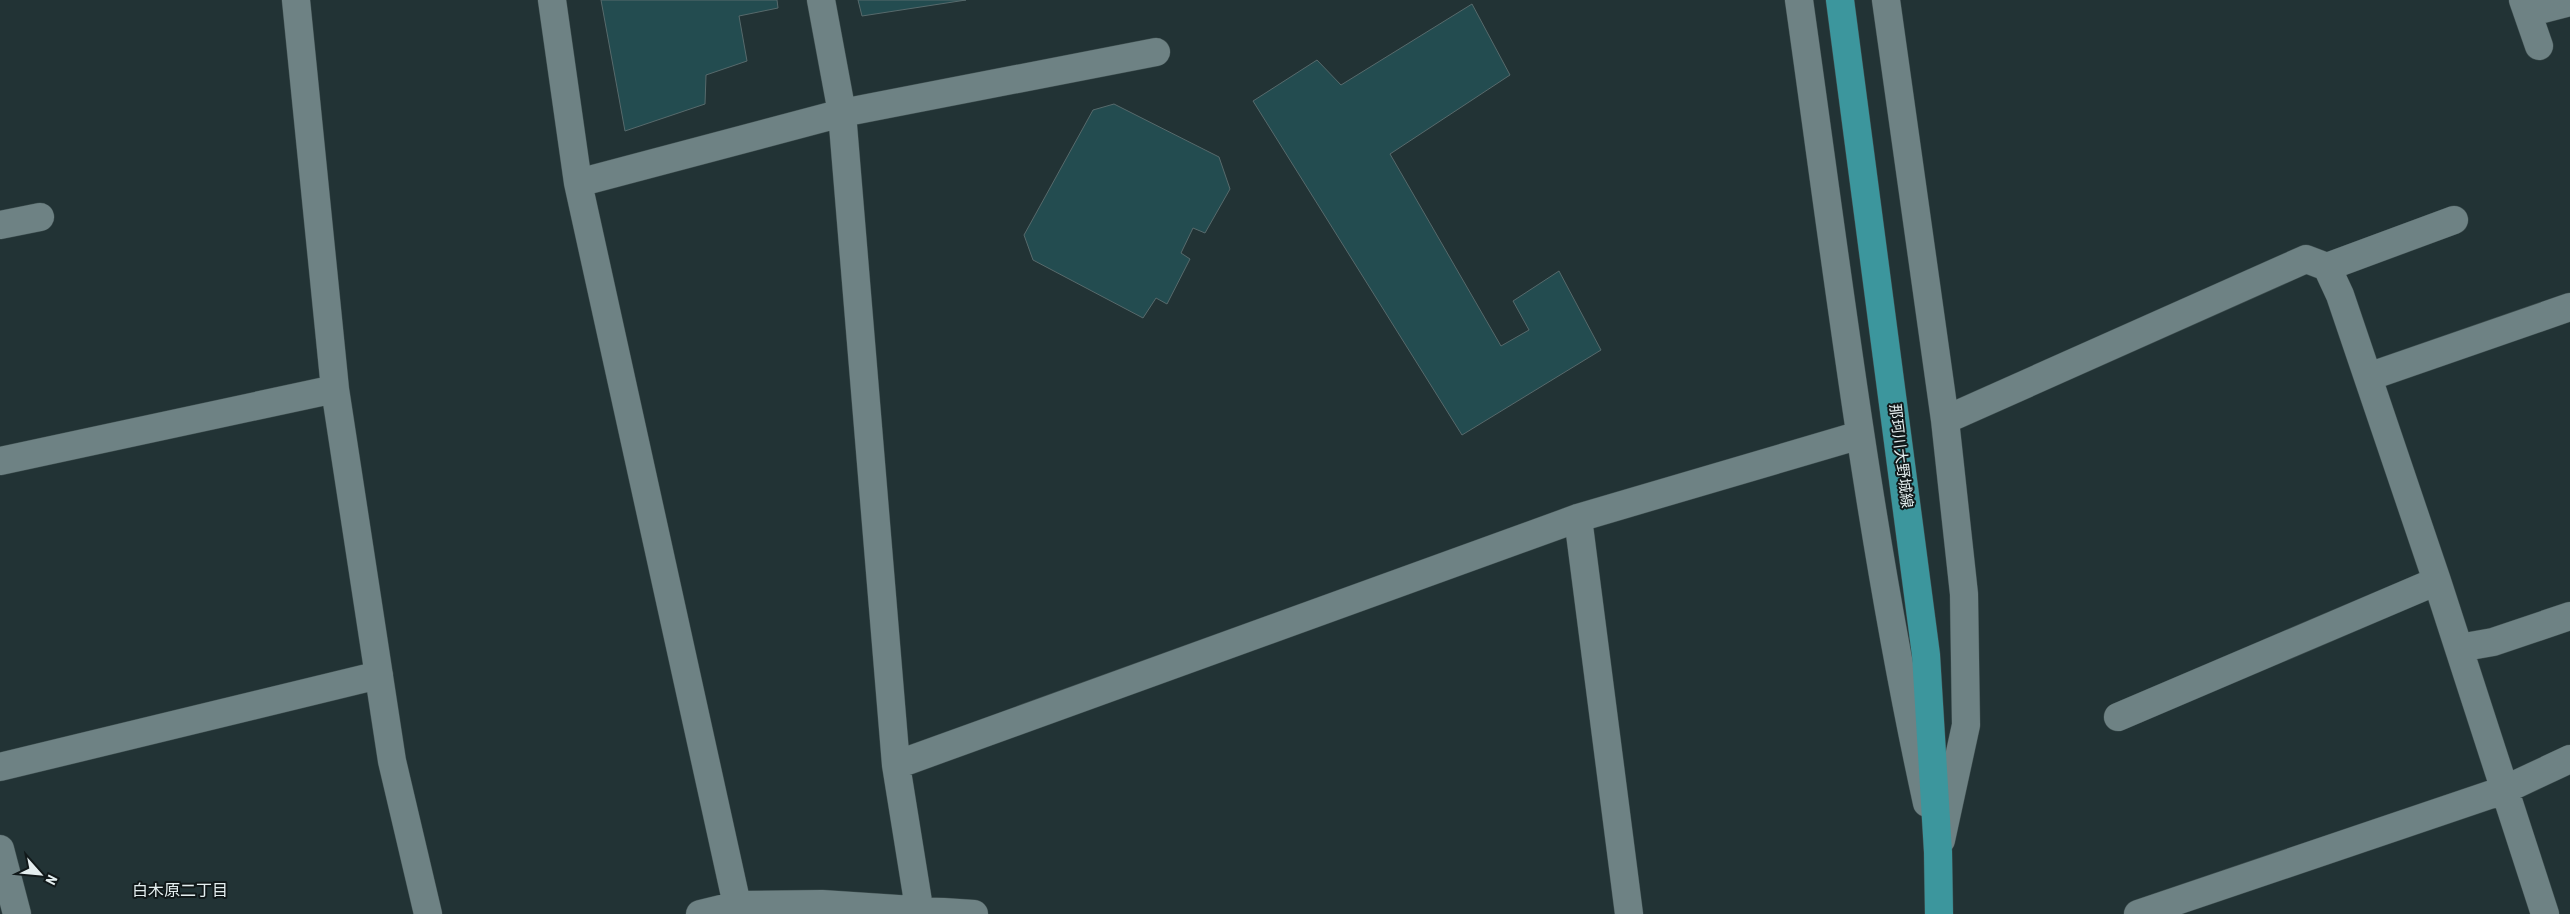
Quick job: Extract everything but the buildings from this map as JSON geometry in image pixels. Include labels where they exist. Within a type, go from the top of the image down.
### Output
[{"type":"main road","name":"那珂川大野城線","points":[[1840,0],[1926,655],[1938,852],[1939,914]]},
{"type":"street","points":[[296,0],[335,389],[392,762],[428,914]]},
{"type":"street","points":[[552,0],[578,183],[738,910]]},
{"type":"street","points":[[821,0],[842,113],[896,765],[921,912]]},
{"type":"street","points":[[1799,0],[1860,435],[1903,694],[1938,852]]},
{"type":"street","points":[[1886,0],[1945,420],[1964,594],[1966,724],[1938,852]]},
{"type":"street","points":[[2539,46],[2525,7],[2570,2]]},
{"type":"street","points":[[578,183],[842,113],[1156,52]]},
{"type":"street","points":[[0,226],[40,217]]},
{"type":"street","points":[[1945,420],[2306,259],[2327,267],[2454,220]]},
{"type":"street","points":[[2327,267],[2340,294],[2437,581],[2545,914]]},
{"type":"street","points":[[2368,377],[2570,307]]},
{"type":"street","points":[[0,461],[335,389]]},
{"type":"street","points":[[896,765],[1578,518],[1860,435]]},
{"type":"street","points":[[1578,518],[1629,914]]},
{"type":"street","points":[[2118,716],[2437,581]]},
{"type":"street","points":[[2459,648],[2493,642],[2570,616]]},
{"type":"street","points":[[0,767],[379,675]]},
{"type":"street","points":[[2138,914],[2504,790],[2570,759]]},
{"type":"street","points":[[0,849],[17,914]]},
{"type":"street","points":[[700,914],[822,904],[974,914]]},
{"type":"district","name":"白木原二丁目","points":[[180,890]]}]
